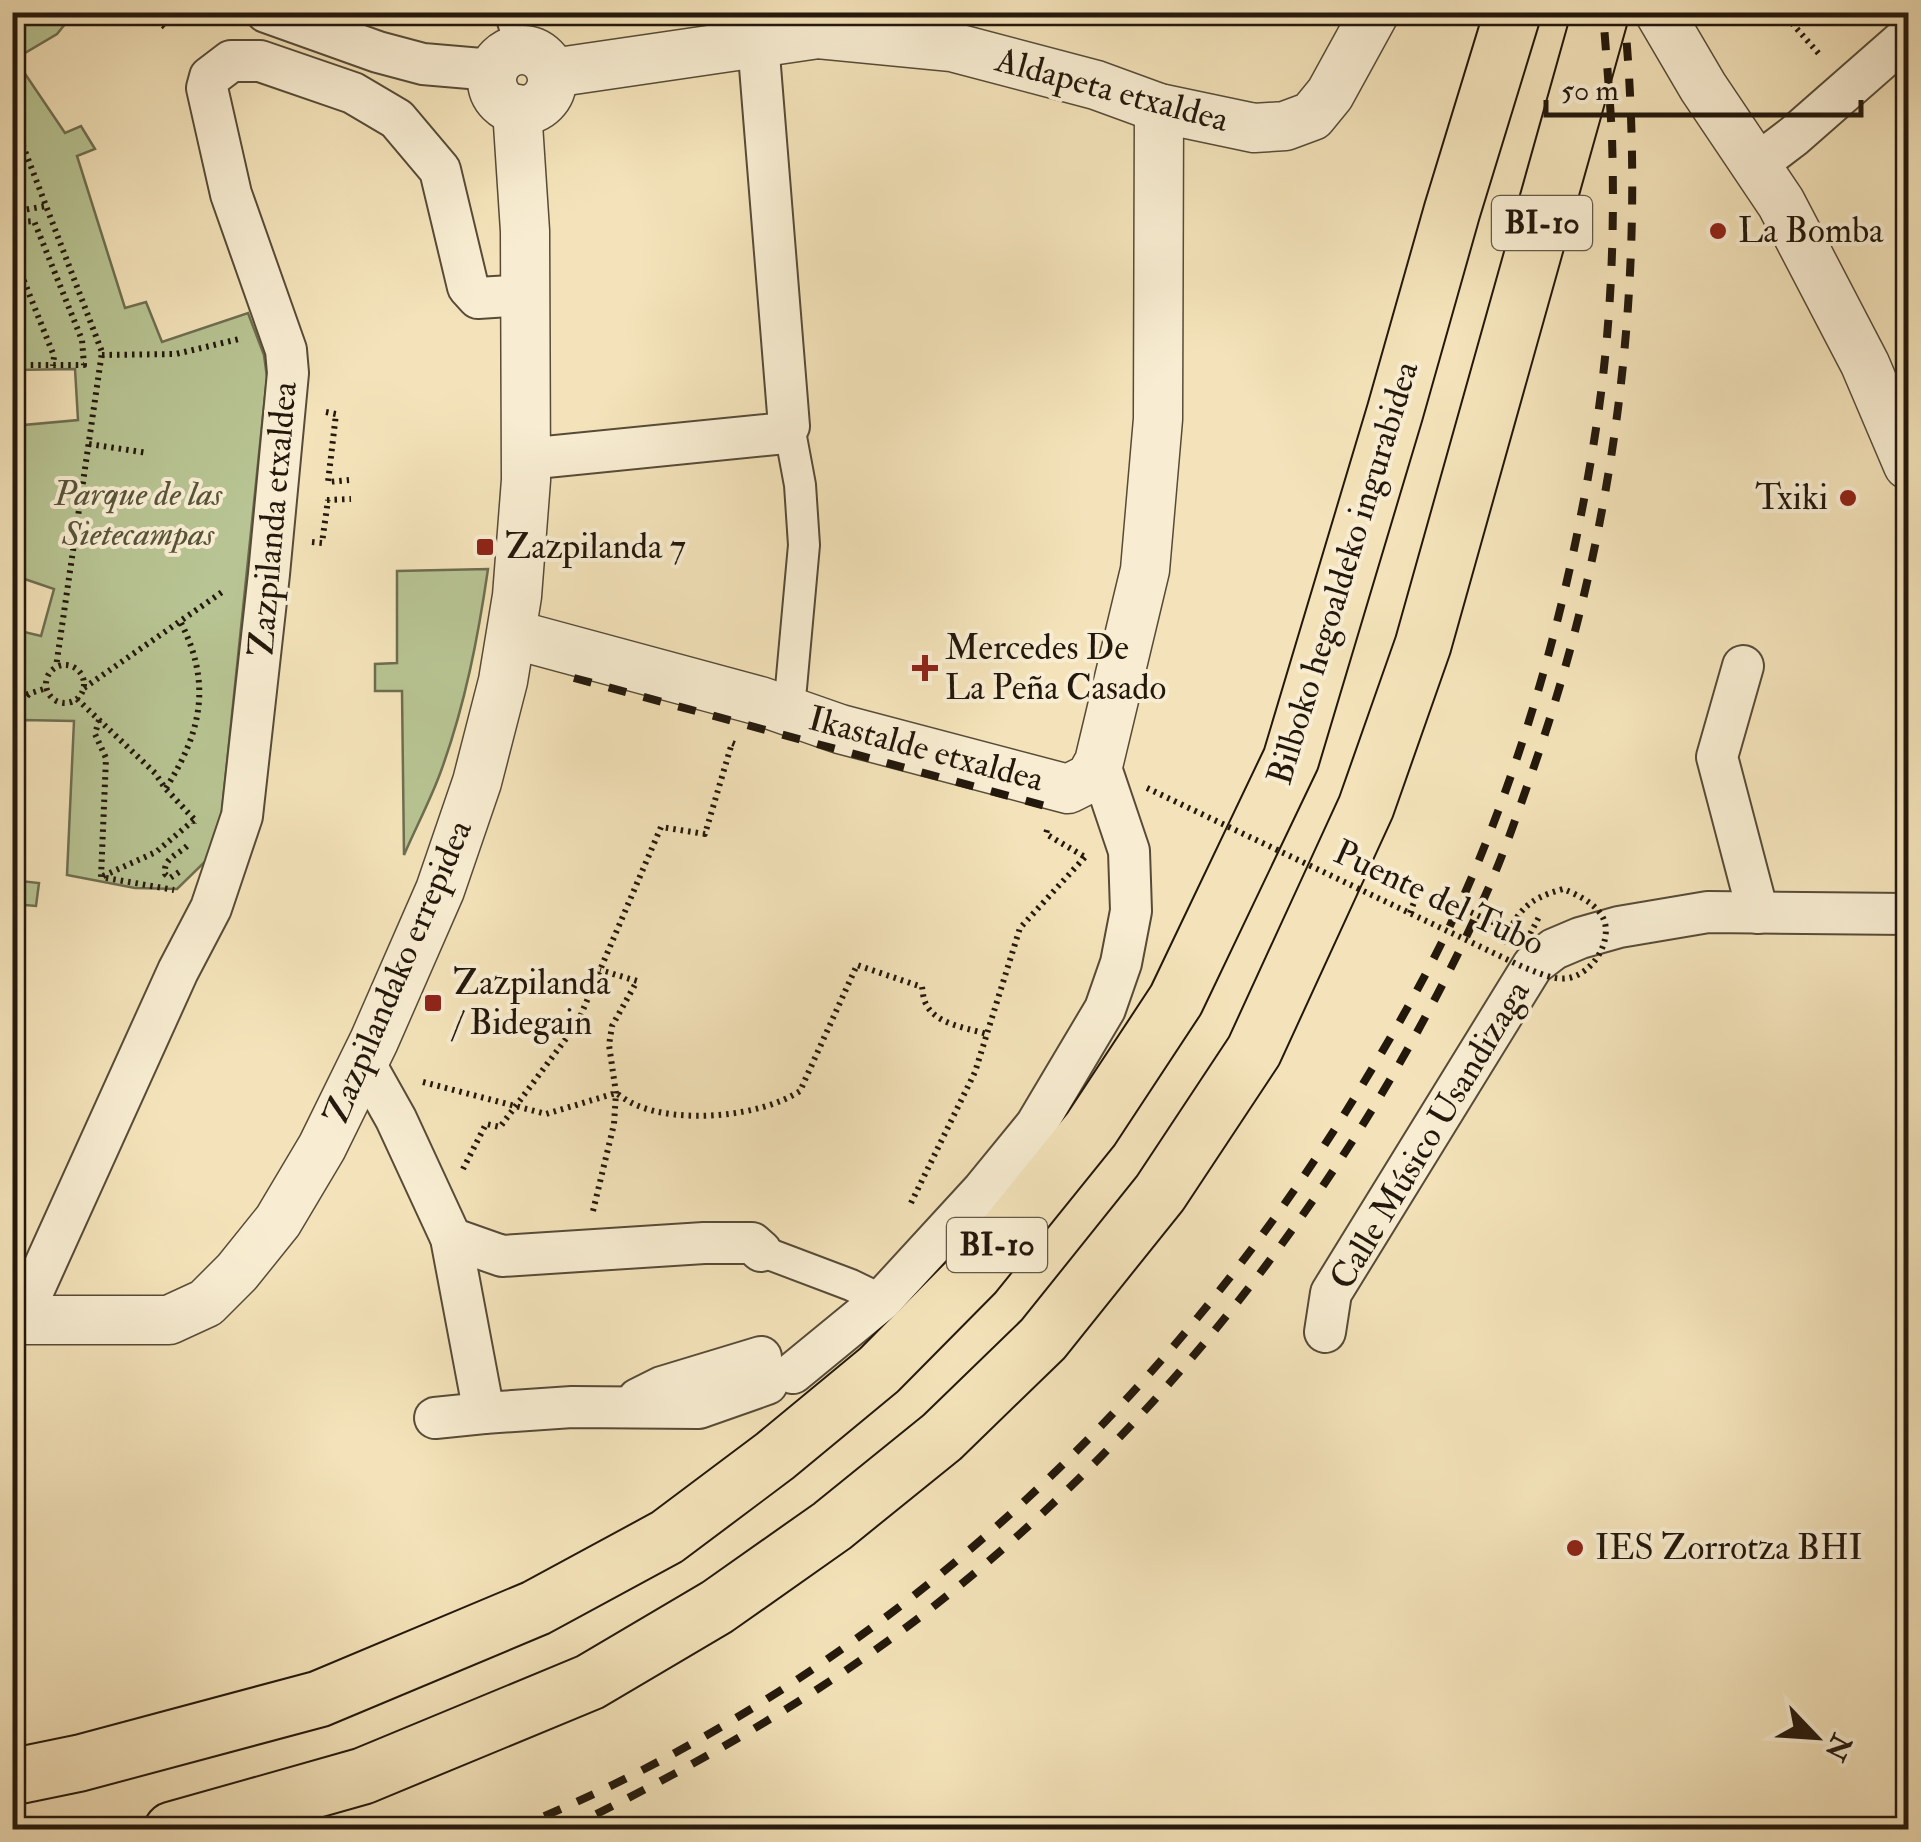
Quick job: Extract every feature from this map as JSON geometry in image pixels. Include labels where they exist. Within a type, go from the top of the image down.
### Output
[{"type":"highway","name":"Bilboko hegoaldeko ingurabidea","points":[[12,1777],[80,1763],[318,1698],[536,1608],[667,1536],[775,1456],[878,1370],[974,1274],[1091,1128],[1176,1000],[1291,759],[1513,12]]},
{"type":"highway","name":"BI-10","points":[[172,1830],[362,1776],[590,1682],[718,1607],[832,1526],[942,1437],[1043,1339],[1160,1193],[1254,1050],[1366,807],[1423,646],[1601,12]]},
{"type":"street","points":[[266,12],[423,64],[516,63]]},
{"type":"street","name":"Aldapeta etxaldea","points":[[516,63],[614,62],[818,34],[952,47],[1096,85],[1159,108],[1254,128],[1285,126],[1312,116],[1330,94],[1374,12]]},
{"type":"street","points":[[1659,12],[1703,87],[1781,203],[1866,364],[1908,465]]},
{"type":"street","points":[[1756,164],[1794,136],[1908,36]]},
{"type":"street","points":[[758,42],[790,426],[800,485],[804,545],[791,688]]},
{"type":"street","name":"Zazpilanda etxaldea","points":[[16,1320],[211,908],[242,816],[288,373],[286,350],[232,194],[207,88],[210,77],[231,61],[260,60],[353,92],[396,119],[440,170],[468,287],[478,298],[526,295]]},
{"type":"street","name":"Zazpilandako errepidea","points":[[16,1320],[169,1320],[206,1302],[237,1272],[278,1221],[322,1147],[411,959],[446,872],[477,782],[503,682],[522,545],[526,231],[516,63]]},
{"type":"street","name":"Ikastalde etxaldea","points":[[512,634],[760,701],[840,729],[1068,788],[1090,778],[1099,762],[1145,570],[1158,419],[1159,108]]},
{"type":"street","points":[[526,460],[784,433],[790,426]]},
{"type":"street","points":[[1743,666],[1717,757],[1758,913]]},
{"type":"street","points":[[436,1418],[572,1407],[698,1408],[774,1372],[882,1300],[983,1190],[1036,1125],[1105,1008],[1121,962],[1132,911],[1112,848],[1099,762]]},
{"type":"street","name":"Calle Músico Usandizaga","points":[[1326,1332],[1331,1294],[1532,965],[1554,949],[1619,927],[1708,912],[1908,914]]},
{"type":"street","points":[[364,1062],[396,1120],[450,1238],[484,1413]]},
{"type":"street","points":[[450,1238],[502,1256],[752,1242],[761,1251],[882,1300]]},
{"type":"path","points":[[145,12],[167,29]]},
{"type":"path","points":[[1782,12],[1820,55]]},
{"type":"path","points":[[12,117],[102,355],[56,667],[48,676],[46,688],[59,702],[77,699],[84,688],[222,592]]},
{"type":"path","points":[[12,212],[46,206]]},
{"type":"path","points":[[12,335],[16,365],[53,366],[84,365],[82,340],[34,221],[22,222],[22,276],[54,356],[53,366]]},
{"type":"path","points":[[12,277],[22,276]]},
{"type":"path","points":[[82,340],[96,337]]},
{"type":"path","points":[[102,355],[176,354],[246,337]]},
{"type":"path","points":[[324,411],[336,414],[328,482],[348,480]]},
{"type":"path","points":[[89,444],[148,453]]},
{"type":"path","points":[[309,541],[322,543],[326,500],[350,499]]},
{"type":"path","points":[[166,788],[194,736],[200,709],[198,664],[180,621]]},
{"type":"path","points":[[56,667],[74,667],[82,676],[84,688]]},
{"type":"path","points":[[12,699],[46,688]]},
{"type":"path","points":[[12,713],[30,693]]},
{"type":"path","points":[[77,699],[155,773],[194,819],[194,834],[186,847],[164,866],[170,878],[183,869]]},
{"type":"path","points":[[99,720],[94,734],[106,758],[101,877]]},
{"type":"path","points":[[455,1184],[486,1124],[500,1127],[577,1024],[661,827],[705,834],[732,744],[746,748]]},
{"type":"path","name":"Puente del Tubo","points":[[1147,788],[1523,967],[1552,977],[1568,978],[1582,973],[1598,958],[1604,944],[1605,921],[1591,903],[1563,889],[1540,896],[1525,906],[1502,946]]},
{"type":"path","points":[[101,877],[156,852],[194,819]]},
{"type":"path","points":[[1050,822],[1046,834],[1085,856]]},
{"type":"path","points":[[904,1214],[975,1072],[1020,928],[1085,856],[1112,848]]},
{"type":"path","points":[[101,877],[157,887]]},
{"type":"path","points":[[1410,913],[1420,888],[1528,938],[1539,917]]},
{"type":"path","points":[[424,1082],[546,1114],[616,1093],[637,1106],[688,1116],[762,1109],[800,1092],[858,964],[922,987],[926,1005],[935,1015],[950,1024],[987,1034]]},
{"type":"path","points":[[591,1222],[614,1124],[616,1093],[609,1045],[612,1026],[637,981],[600,970]]},
{"type":"green space","name":"Parque de las Sietecampas","points":[[13,13],[74,13],[57,34],[15,59],[65,133],[81,126],[95,149],[77,156],[125,308],[146,302],[162,342],[248,313],[264,355],[267,377],[215,852],[177,889],[135,888],[67,875],[74,721],[23,720],[20,881],[39,883],[36,906],[13,904],[12,629],[41,636],[54,589],[13,575],[13,426],[78,420],[75,369],[13,370]]},
{"type":"green space","points":[[488,569],[457,721],[437,781],[404,855],[402,691],[375,691],[375,664],[397,663],[397,571]]},
{"type":"railway","points":[[511,1830],[638,1772],[760,1704],[875,1625],[984,1538],[1086,1442],[1180,1338],[1267,1229],[1363,1084],[1430,965],[1496,818],[1533,707],[1577,537],[1597,422],[1609,316],[1613,173],[1603,12]]},
{"type":"railway","points":[[564,1830],[665,1779],[811,1694],[903,1630],[1031,1524],[1110,1447],[1254,1281],[1319,1192],[1379,1099],[1433,1003],[1495,874],[1560,685],[1585,591],[1605,496],[1628,304],[1631,109],[1624,12]]},
{"type":"railway","points":[[574,678],[1053,808]]},
{"type":"place","name":"La Bomba","points":[[1718,231]]},
{"type":"place","name":"Txiki","points":[[1848,498]]},
{"type":"place","name":"Zazpilanda 7","points":[[485,547]]},
{"type":"place","name":"Mercedes De La Peña Casado","points":[[925,668]]},
{"type":"place","name":"Zazpilanda / Bidegain","points":[[433,1003]]},
{"type":"place","name":"IES Zorrotza BHI","points":[[1575,1548]]}]
